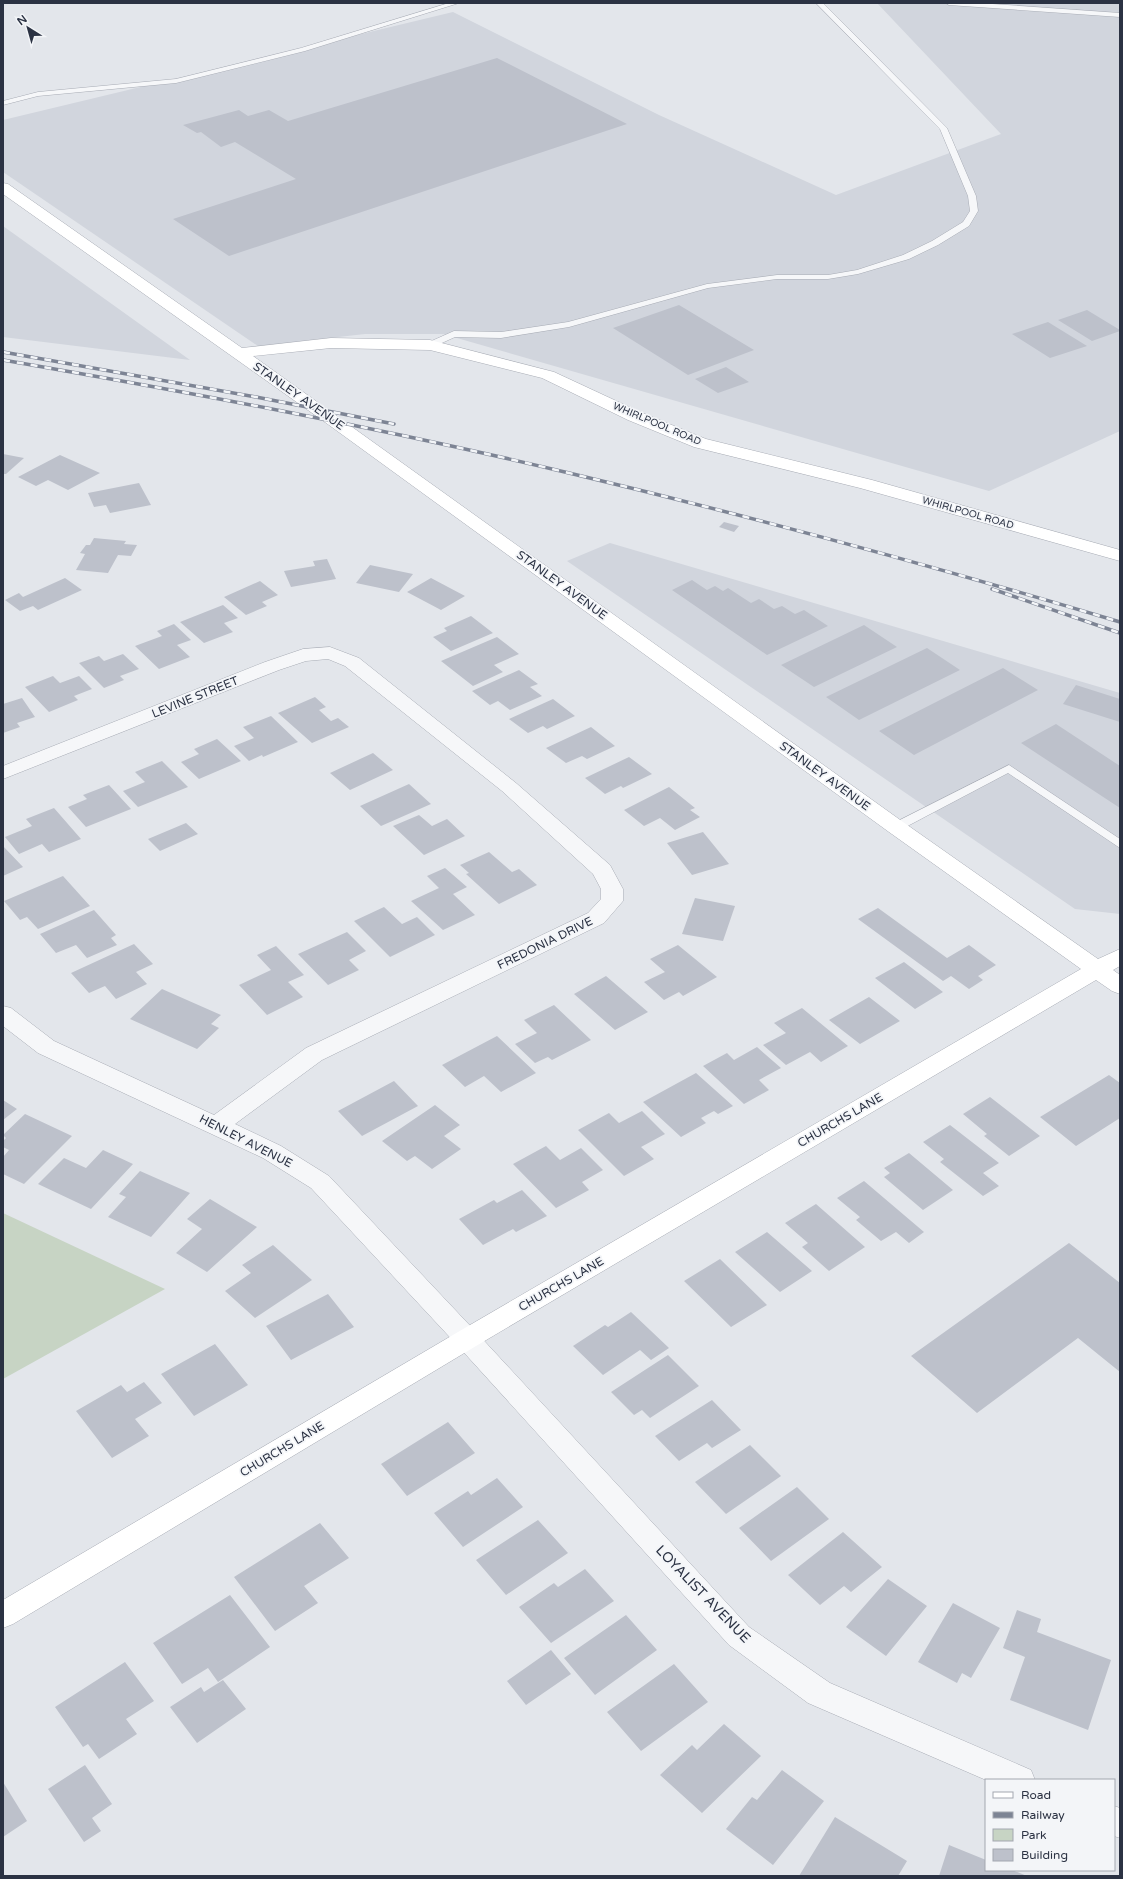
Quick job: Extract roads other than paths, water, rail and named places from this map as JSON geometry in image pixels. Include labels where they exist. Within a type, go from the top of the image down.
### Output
[{"type":"street","name":"STANLEY AVENUE","points":[[3,187],[335,421],[896,827],[1120,986]]},
{"type":"street","name":"WHIRLPOOL ROAD","points":[[238,353],[332,343],[430,345],[548,375],[634,416],[700,443],[866,484],[1120,556]]},
{"type":"street","name":"LEVINE STREET","points":[[3,773],[256,672],[303,655],[330,653],[352,662],[383,686]]},
{"type":"street","name":"FREDONIA DRIVE","points":[[217,1125],[314,1054],[596,918],[612,901],[612,889],[602,870],[510,787],[383,686]]},
{"type":"street","name":"CHURCHS LANE","points":[[3,1615],[467,1339],[1120,956]]},
{"type":"street","name":"HENLEY AVENUE","points":[[3,1014],[46,1047],[217,1125],[272,1152],[320,1182],[467,1339]]},
{"type":"street","name":"LOYALIST AVENUE","points":[[467,1339],[739,1636],[818,1693],[1018,1779]]},
{"type":"lane","points":[[3,103],[38,94],[176,81],[303,50],[456,3]]},
{"type":"lane","points":[[430,345],[454,334],[501,335],[569,324],[707,286],[777,277],[828,278],[858,272],[906,257],[935,243],[966,224],[974,211],[972,196],[944,128],[819,3]]},
{"type":"lane","points":[[949,3],[1120,15]]},
{"type":"lane","points":[[896,827],[1009,768],[1120,844]]},
{"type":"railway","points":[[3,352],[256,397],[394,424]]},
{"type":"railway","points":[[3,360],[145,385],[358,426],[569,473],[845,543],[1120,622]]},
{"type":"railway","points":[[992,589],[1120,633]]}]
